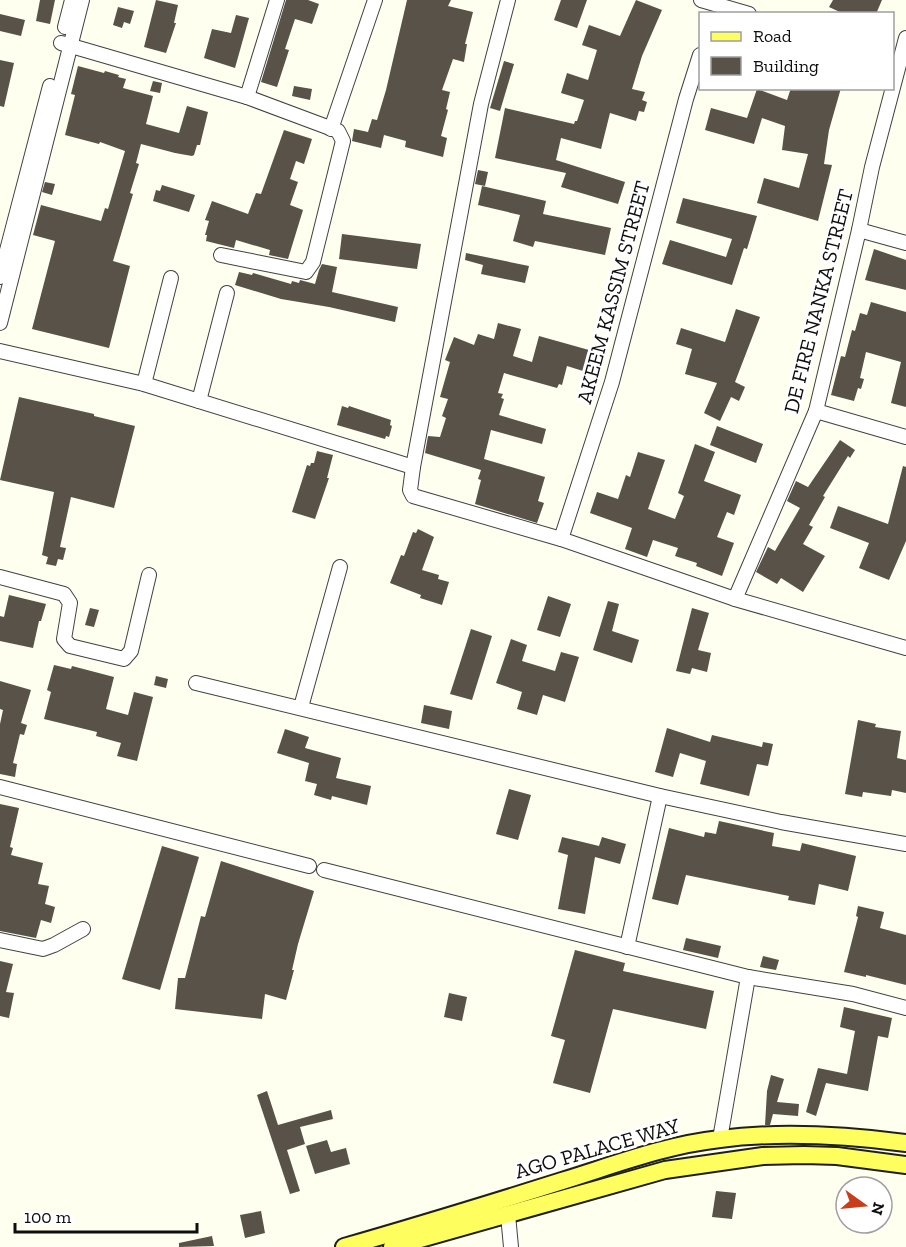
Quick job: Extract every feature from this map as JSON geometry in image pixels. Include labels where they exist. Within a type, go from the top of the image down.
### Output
[{"type":"main road","name":"AGO PALACE WAY","points":[[344,1247],[661,1150],[720,1139],[809,1135],[906,1143]]},
{"type":"main road","name":"AGO PALACE WAY","points":[[392,1247],[665,1170],[715,1162],[763,1156],[815,1155],[906,1165]]},
{"type":"street","points":[[0,323],[65,44],[72,0]]},
{"type":"street","points":[[0,277],[65,44],[82,0]]},
{"type":"street","points":[[247,97],[277,0]]},
{"type":"street","points":[[331,129],[375,0]]},
{"type":"street","points":[[508,0],[481,104],[410,490],[413,496],[561,539],[735,599],[906,648]]},
{"type":"street","points":[[701,0],[715,9],[735,12]]},
{"type":"street","name":"DE FIRE NANKA STREET","points":[[897,52],[906,38]]},
{"type":"street","points":[[65,44],[247,97],[338,131],[343,141],[313,262],[306,272],[221,255]]},
{"type":"street","name":"AKEEM KASSIM STREET","points":[[561,539],[612,382],[686,99],[699,58]]},
{"type":"street","name":"DE FIRE NANKA STREET","points":[[735,599],[816,411],[859,230],[889,90]]},
{"type":"street","points":[[859,230],[906,243]]},
{"type":"street","points":[[144,384],[171,278]]},
{"type":"street","points":[[198,401],[227,293]]},
{"type":"street","points":[[0,351],[144,384],[414,467]]},
{"type":"street","points":[[816,411],[906,437]]},
{"type":"street","points":[[301,707],[340,567]]},
{"type":"street","points":[[0,577],[64,594],[70,603],[64,639],[66,643],[70,646],[124,659],[131,651],[148,575]]},
{"type":"street","points":[[195,683],[660,796],[780,822],[906,844]]},
{"type":"street","points":[[0,787],[309,866]]},
{"type":"street","points":[[627,947],[660,796]]},
{"type":"street","points":[[324,870],[748,977],[853,994],[906,1008]]},
{"type":"street","points":[[0,940],[42,949],[84,928]]},
{"type":"street","points":[[720,1139],[748,977]]},
{"type":"street","points":[[508,1215],[511,1247]]},
{"type":"building","points":[[40,0],[55,0],[50,24],[36,21]]},
{"type":"building","points":[[156,0],[178,5],[174,23],[176,23],[166,53],[144,47]]},
{"type":"building","points":[[286,0],[308,0],[319,4],[312,24],[295,19],[285,49],[289,50],[277,87],[261,82]]},
{"type":"building","points":[[407,0],[451,0],[448,6],[473,12],[465,44],[467,44],[464,62],[453,59],[442,90],[450,92],[441,136],[447,138],[443,157],[405,147],[406,141],[384,135],[381,148],[352,141],[354,129],[368,132],[372,119],[377,120]]},
{"type":"building","points":[[561,0],[587,0],[577,28],[554,20]]},
{"type":"building","points":[[636,0],[662,10],[642,56],[632,89],[645,92],[642,100],[647,102],[644,112],[639,111],[636,121],[610,113],[601,149],[561,138],[556,160],[625,182],[618,204],[561,187],[566,173],[495,158],[505,108],[574,124],[577,121],[584,100],[561,93],[567,73],[588,80],[597,50],[582,45],[589,25],[620,36]]},
{"type":"building","points":[[833,0],[882,0],[877,12],[840,12],[829,7]]},
{"type":"building","points":[[118,7],[134,11],[130,24],[124,22],[122,28],[113,25]]},
{"type":"building","points":[[0,14],[25,20],[21,36],[0,31]]},
{"type":"building","points":[[236,15],[249,18],[235,68],[204,58],[212,29],[231,33]]},
{"type":"building","points":[[0,60],[14,63],[4,107],[0,106]]},
{"type":"building","points":[[504,61],[514,64],[500,111],[490,108]]},
{"type":"building","points":[[78,66],[119,75],[118,77],[126,79],[123,88],[153,96],[146,124],[179,133],[187,106],[208,112],[200,145],[197,145],[192,156],[141,144],[136,163],[139,164],[130,193],[133,194],[113,261],[130,266],[109,348],[32,329],[55,241],[33,235],[41,205],[101,221],[105,208],[108,209],[125,151],[100,142],[99,144],[65,135],[75,95],[71,94]]},
{"type":"building","points":[[153,81],[162,83],[160,93],[150,91]]},
{"type":"building","points":[[294,86],[312,89],[310,100],[292,96]]},
{"type":"building","points":[[757,90],[787,100],[790,90],[840,90],[829,130],[824,164],[832,165],[818,221],[757,203],[764,178],[799,188],[808,154],[782,150],[785,126],[762,118],[754,144],[705,130],[711,108],[747,118]]},
{"type":"building","points":[[284,130],[312,139],[304,164],[296,161],[290,179],[298,182],[290,205],[303,210],[288,259],[269,255],[270,250],[236,240],[234,248],[206,241],[207,235],[205,235],[209,221],[205,220],[212,201],[248,214],[256,193],[261,194]]},
{"type":"building","points":[[478,170],[488,172],[485,186],[475,184]]},
{"type":"building","points":[[45,182],[55,184],[52,195],[42,192]]},
{"type":"building","points":[[162,185],[195,195],[189,212],[153,201],[156,190],[160,191]]},
{"type":"building","points":[[482,186],[546,201],[543,214],[611,228],[605,255],[535,241],[533,247],[513,241],[520,215],[478,205]]},
{"type":"building","points":[[683,198],[757,216],[747,249],[744,248],[732,285],[662,264],[670,240],[726,257],[732,239],[676,223]]},
{"type":"building","points":[[342,234],[421,244],[417,269],[339,259]]},
{"type":"building","points":[[874,249],[906,260],[906,290],[865,280]]},
{"type":"building","points":[[466,253],[529,266],[525,283],[481,274],[483,265],[465,260]]},
{"type":"building","points":[[322,264],[337,267],[332,292],[398,307],[395,322],[281,299],[235,285],[239,272],[252,275],[253,273],[291,284],[292,281],[299,283],[300,280],[315,284]]},
{"type":"building","points":[[871,302],[906,312],[906,407],[891,403],[901,362],[866,352],[860,378],[864,379],[854,401],[831,395],[841,356],[845,357],[852,330],[855,331],[860,313],[867,315]]},
{"type":"building","points":[[736,309],[760,317],[735,382],[745,387],[739,401],[731,397],[720,421],[704,413],[717,383],[685,374],[692,349],[676,344],[681,328],[725,342]]},
{"type":"building","points":[[498,323],[521,329],[513,356],[532,362],[539,336],[589,350],[583,371],[567,366],[562,385],[559,384],[557,388],[504,373],[498,393],[503,394],[501,398],[504,399],[499,415],[546,429],[542,444],[491,430],[484,459],[545,477],[538,501],[544,503],[537,523],[475,504],[481,470],[425,453],[428,436],[440,437],[446,418],[442,416],[448,399],[440,397],[450,362],[445,360],[454,337],[474,345],[478,334],[494,339]]},
{"type":"building","points":[[19,397],[135,426],[114,508],[71,497],[60,547],[66,548],[63,560],[58,559],[56,566],[46,564],[48,557],[42,555],[54,492],[0,480]]},
{"type":"building","points":[[342,406],[348,408],[349,406],[391,420],[389,437],[386,436],[385,439],[337,425]]},
{"type":"building","points":[[717,426],[763,444],[756,463],[710,445]]},
{"type":"building","points":[[840,440],[855,450],[850,458],[848,456],[823,496],[825,497],[809,525],[813,527],[803,544],[825,556],[803,592],[781,578],[777,584],[756,572],[768,547],[775,551],[800,508],[787,501],[796,481],[808,487]]},
{"type":"building","points":[[695,444],[715,452],[704,481],[741,495],[734,515],[727,512],[717,537],[734,543],[722,576],[696,566],[697,563],[675,556],[678,548],[653,540],[647,557],[625,549],[632,528],[590,513],[597,492],[618,499],[626,475],[630,477],[638,452],[665,460],[648,509],[675,519],[684,496],[678,493]]},
{"type":"building","points":[[317,451],[333,455],[327,478],[329,478],[315,519],[292,512],[307,465],[314,463]]},
{"type":"building","points":[[903,466],[906,467],[906,541],[889,580],[859,568],[869,543],[830,528],[838,506],[888,524]]},
{"type":"building","points":[[418,529],[434,537],[422,570],[439,575],[438,579],[449,582],[442,605],[420,598],[421,595],[390,583],[401,555],[404,556],[413,532],[416,533]]},
{"type":"building","points":[[9,595],[46,604],[41,621],[39,621],[33,648],[0,641],[0,616],[4,617]]},
{"type":"building","points":[[548,596],[571,604],[560,637],[537,630]]},
{"type":"building","points":[[608,601],[619,604],[612,631],[639,640],[632,663],[593,650]]},
{"type":"building","points":[[90,608],[99,610],[94,627],[85,625]]},
{"type":"building","points":[[692,608],[709,613],[698,650],[711,653],[707,672],[692,668],[690,674],[676,671]]},
{"type":"building","points":[[471,629],[492,636],[472,700],[450,694]]},
{"type":"building","points":[[511,639],[527,645],[522,661],[555,671],[561,652],[579,657],[565,702],[543,695],[537,715],[517,709],[522,692],[496,683]]},
{"type":"building","points":[[54,665],[71,669],[72,666],[114,677],[106,709],[128,715],[134,692],[153,697],[137,761],[117,756],[121,743],[96,736],[97,732],[44,719],[51,692],[47,690]]},
{"type":"building","points":[[156,676],[168,679],[166,688],[154,685]]},
{"type":"building","points":[[0,681],[31,690],[21,723],[27,725],[24,735],[20,734],[13,763],[17,764],[15,777],[0,774],[0,724],[3,710],[0,709]]},
{"type":"building","points":[[424,705],[452,711],[449,729],[421,723]]},
{"type":"building","points":[[858,720],[876,724],[875,727],[901,731],[897,758],[906,760],[906,793],[892,790],[891,796],[863,792],[862,797],[845,794]]},
{"type":"building","points":[[667,728],[710,742],[712,735],[762,747],[763,742],[773,744],[768,766],[757,764],[749,796],[700,784],[706,761],[680,753],[673,777],[655,772]]},
{"type":"building","points":[[285,729],[309,737],[305,748],[341,758],[336,778],[371,786],[367,805],[332,796],[331,800],[314,795],[317,784],[305,781],[309,763],[277,753]]},
{"type":"building","points":[[509,789],[531,795],[518,840],[496,834]]},
{"type":"building","points":[[0,804],[19,808],[10,847],[13,848],[11,855],[43,863],[38,884],[49,886],[45,904],[55,907],[51,923],[41,920],[36,938],[0,931]]},
{"type":"building","points":[[719,821],[774,833],[772,846],[800,851],[802,843],[856,856],[848,891],[819,884],[815,905],[788,900],[789,896],[686,875],[678,905],[652,899],[669,828],[704,837],[705,832],[716,834]]},
{"type":"building","points":[[562,837],[599,846],[602,837],[626,844],[620,864],[595,857],[585,914],[558,909],[568,855],[558,852]]},
{"type":"building","points":[[162,846],[199,857],[160,990],[122,979]]},
{"type":"building","points":[[221,861],[314,891],[298,944],[286,1000],[265,994],[262,1019],[175,1009],[178,978],[185,978],[201,916],[205,917]]},
{"type":"building","points":[[858,906],[884,912],[880,928],[906,935],[906,985],[844,972],[858,917],[856,916]]},
{"type":"building","points":[[686,938],[721,946],[718,958],[683,950]]},
{"type":"building","points":[[575,950],[625,963],[623,971],[714,991],[706,1029],[613,1009],[590,1093],[553,1083],[565,1040],[551,1036]]},
{"type":"building","points":[[763,956],[779,960],[776,970],[760,967]]},
{"type":"building","points":[[0,961],[13,964],[6,992],[14,993],[9,1018],[0,1016]]},
{"type":"building","points":[[449,993],[467,997],[462,1021],[444,1017]]},
{"type":"building","points":[[844,1007],[892,1018],[888,1038],[878,1036],[868,1091],[826,1083],[816,1116],[806,1112],[818,1068],[847,1074],[855,1031],[840,1027]]},
{"type":"building","points":[[771,1075],[784,1079],[777,1102],[799,1104],[798,1116],[773,1114],[770,1125],[765,1125],[767,1091]]},
{"type":"building","points":[[267,1091],[278,1125],[331,1110],[333,1119],[300,1127],[305,1144],[287,1150],[300,1191],[290,1194],[257,1095]]},
{"type":"building","points":[[327,1140],[331,1152],[346,1148],[350,1164],[315,1174],[306,1146]]},
{"type":"building","points":[[716,1191],[736,1193],[732,1219],[712,1217]]},
{"type":"building","points":[[261,1211],[265,1233],[245,1238],[240,1215]]},
{"type":"building","points":[[212,1236],[214,1246],[179,1247],[179,1243]]}]
